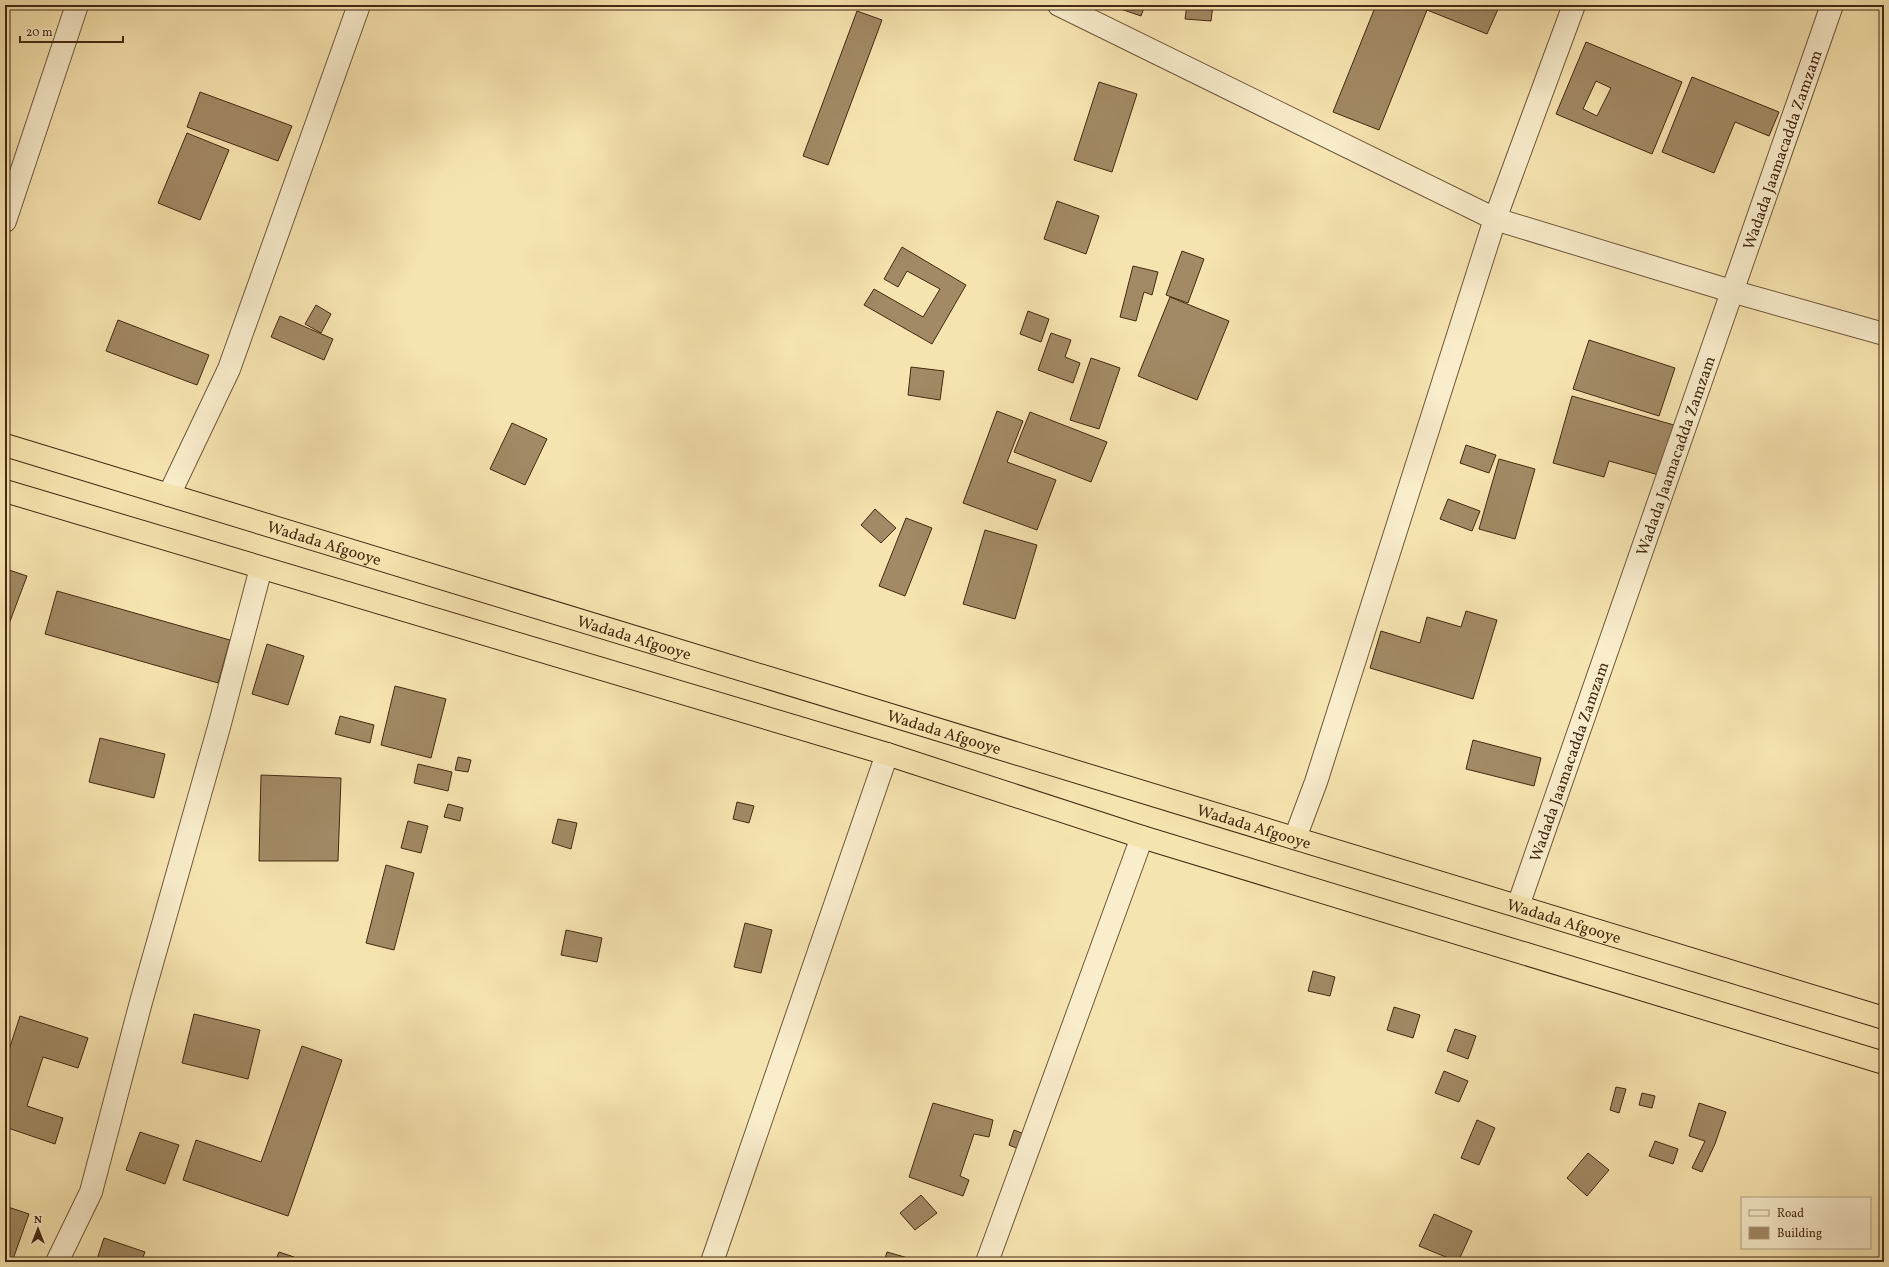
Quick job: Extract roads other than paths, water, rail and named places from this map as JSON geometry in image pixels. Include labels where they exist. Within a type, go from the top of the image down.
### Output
[{"type":"highway","name":"Wadada Afgooye","points":[[5,446],[1884,1018]]},
{"type":"highway","points":[[5,492],[887,754],[1142,836],[1884,1063]]},
{"type":"street","points":[[5,221],[77,5]]},
{"type":"street","points":[[169,495],[229,369],[359,5]]},
{"type":"street","points":[[1058,5],[1495,218],[1731,290],[1884,334]]},
{"type":"street","points":[[1295,838],[1316,782],[1495,218],[1574,5]]},
{"type":"street","name":"Wadada Jaamacadda Zamzam","points":[[1518,906],[1731,290],[1832,5]]},
{"type":"street","points":[[57,1262],[91,1192],[141,1002],[220,727],[261,568]]},
{"type":"street","points":[[712,1262],[887,754]]},
{"type":"street","points":[[987,1262],[1142,836]]}]
